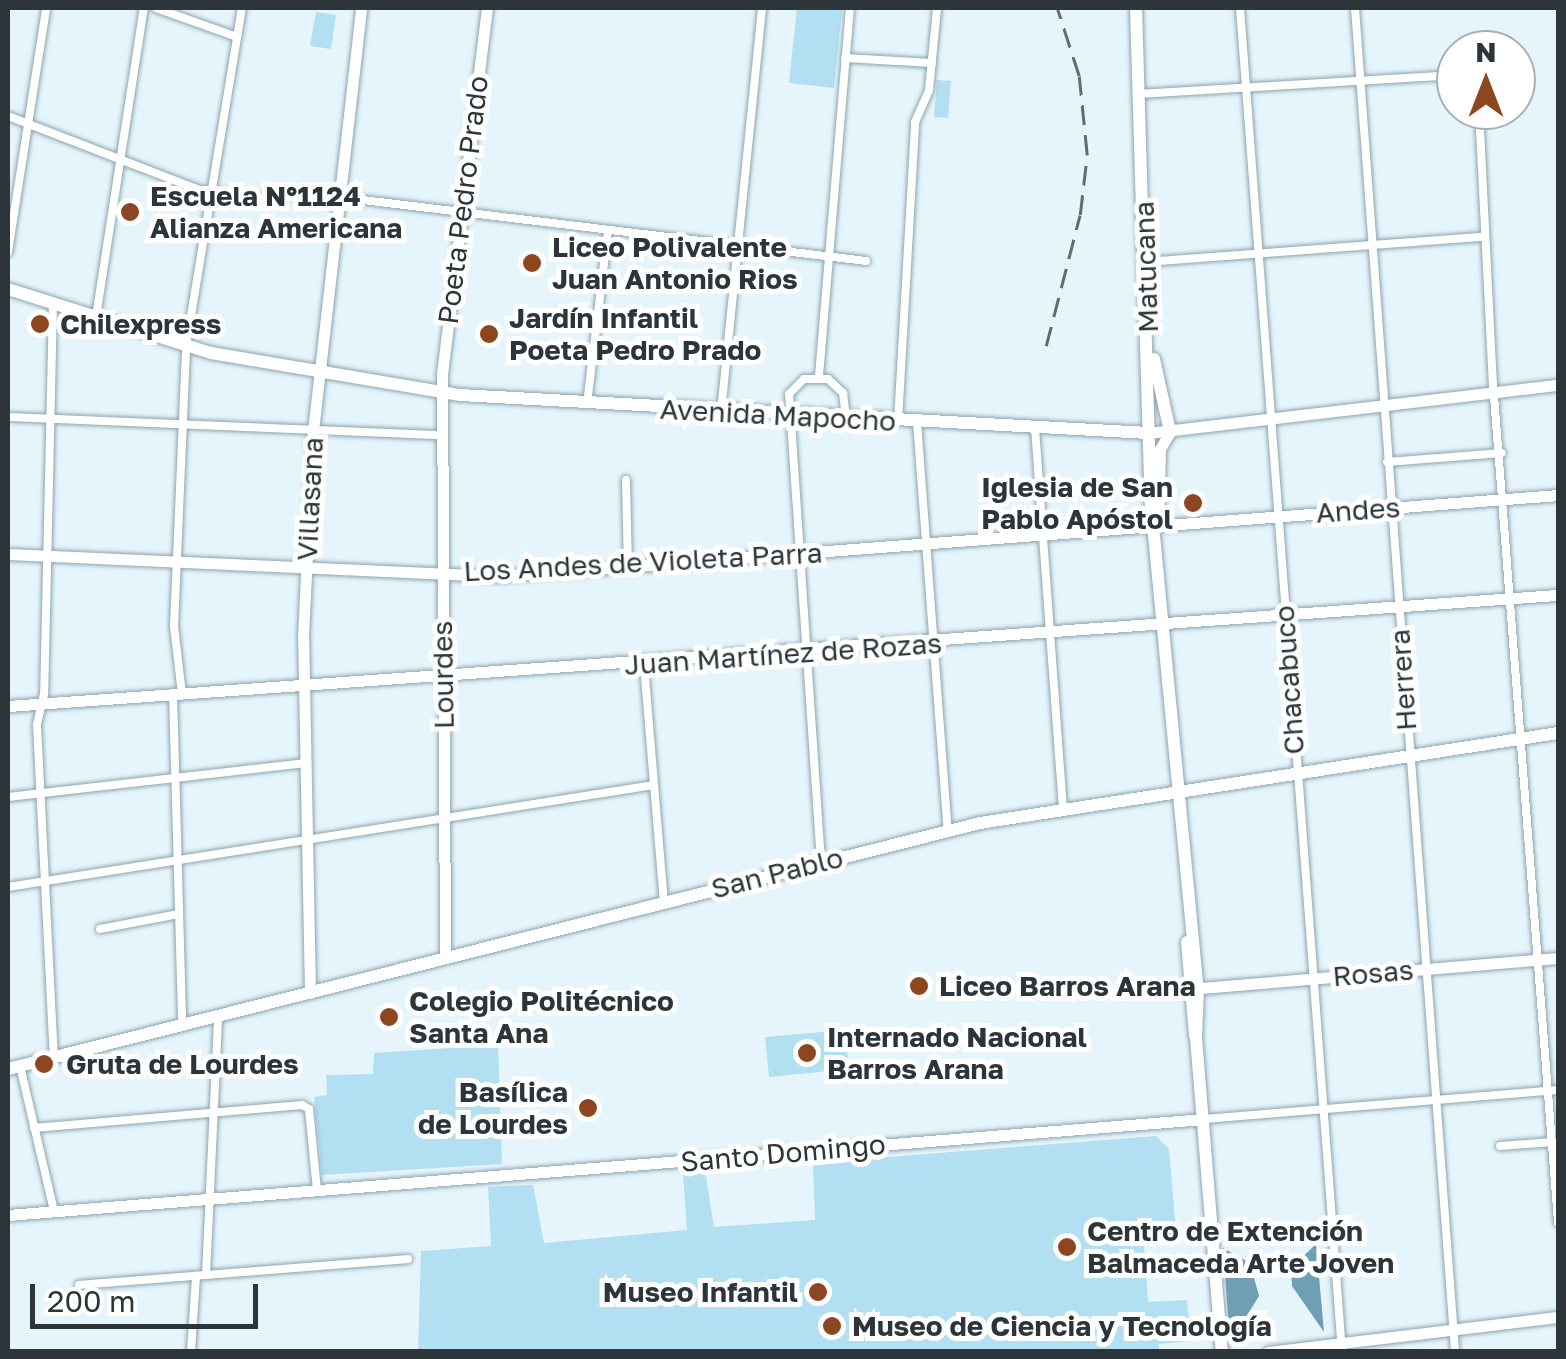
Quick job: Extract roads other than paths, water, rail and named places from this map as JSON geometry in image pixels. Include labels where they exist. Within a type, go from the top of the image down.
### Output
[{"type":"main road","name":"Matucana","points":[[1136,8],[1152,510],[1158,526],[1222,1352]]},
{"type":"main road","name":"Avenida Mapocho","points":[[8,289],[186,346],[316,376],[444,393],[787,416],[1148,433]]},
{"type":"main road","points":[[1148,337],[1170,432]]},
{"type":"main road","name":"San Pablo","points":[[14,1068],[948,830],[1063,808],[1558,733]]},
{"type":"street","points":[[8,252],[46,8]]},
{"type":"street","points":[[96,317],[144,8]]},
{"type":"street","points":[[156,8],[237,37]]},
{"type":"street","points":[[182,1025],[174,643],[186,346],[242,8]]},
{"type":"street","name":"Villasana","points":[[310,993],[304,684],[313,430],[316,376],[361,8]]},
{"type":"street","name":"Poeta Pedro Prado","points":[[444,393],[488,8]]},
{"type":"street","points":[[721,412],[762,8]]},
{"type":"street","points":[[820,376],[826,257],[850,8]]},
{"type":"street","points":[[898,421],[915,127],[932,63],[936,8]]},
{"type":"street","name":"Chacabuco","points":[[1240,8],[1341,1347]]},
{"type":"street","name":"Herrera","points":[[1354,8],[1456,1352]]},
{"type":"street","points":[[845,58],[932,63]]},
{"type":"street","points":[[1138,94],[1436,75]]},
{"type":"street","points":[[8,116],[212,191],[284,201]]},
{"type":"street","points":[[1479,130],[1482,237],[1540,960],[1554,1090],[1558,1222]]},
{"type":"street","points":[[338,197],[866,261]]},
{"type":"street","points":[[587,404],[608,232]]},
{"type":"street","points":[[1146,262],[1482,237]]},
{"type":"street","points":[[54,304],[44,556],[41,793],[54,1058]]},
{"type":"street","points":[[820,376],[794,386],[787,416],[820,862]]},
{"type":"street","points":[[820,376],[841,389],[846,418]]},
{"type":"street","name":"Avenida Mapocho","points":[[1148,433],[1558,385]]},
{"type":"street","name":"Lourdes","points":[[444,393],[441,572],[446,958]]},
{"type":"street","points":[[8,417],[446,436]]},
{"type":"street","points":[[917,422],[948,830]]},
{"type":"street","points":[[1035,428],[1063,808]]},
{"type":"street","name":"Matucana","points":[[1158,526],[1160,450],[1170,432]]},
{"type":"street","points":[[1387,462],[1502,452]]},
{"type":"street","points":[[626,480],[628,566]]},
{"type":"street","name":"Andes","points":[[1158,526],[1558,496]]},
{"type":"street","name":"Los Andes de Violeta Parra","points":[[8,554],[500,576],[1158,526]]},
{"type":"street","name":"Juan Martínez de Rozas","points":[[8,706],[644,664],[1558,595]]},
{"type":"street","points":[[644,664],[664,902]]},
{"type":"street","points":[[8,797],[306,763]]},
{"type":"street","points":[[8,886],[654,785]]},
{"type":"street","points":[[100,929],[179,914]]},
{"type":"street","name":"Rosas","points":[[1192,988],[1558,958]]},
{"type":"street","points":[[206,1275],[206,1199],[218,1016]]},
{"type":"street","points":[[14,1068],[34,1128],[54,1211]]},
{"type":"street","name":"Santo Domingo","points":[[8,1216],[1554,1090]]},
{"type":"street","points":[[34,1128],[306,1106],[317,1190]]},
{"type":"street","points":[[1500,1146],[1553,1142]]},
{"type":"street","points":[[79,1285],[408,1260]]},
{"type":"street","points":[[191,1352],[196,1276]]},
{"type":"street","points":[[1268,1352],[1341,1347],[1558,1316]]},
{"type":"railway","points":[[1046,346],[1080,215],[1087,155],[1079,76],[1057,8]]},
{"type":"place","name":"Escuela N°1124 Alianza Americana","points":[[130,212]]},
{"type":"place","name":"Liceo Polivalente Juan Antonio Rios","points":[[532,263]]},
{"type":"place","name":"Chilexpress","points":[[40,324]]},
{"type":"place","name":"Jardín Infantil Poeta Pedro Prado","points":[[489,334]]},
{"type":"place","name":"Iglesia de San Pablo Apóstol","points":[[1193,503]]},
{"type":"place","name":"Liceo Barros Arana","points":[[919,986]]},
{"type":"place","name":"Colegio Politécnico Santa Ana","points":[[389,1017]]},
{"type":"place","name":"Internado Nacional Barros Arana","points":[[807,1053]]},
{"type":"place","name":"Gruta de Lourdes","points":[[44,1064]]},
{"type":"place","name":"Basílica de Lourdes","points":[[588,1108]]},
{"type":"place","name":"Centro de Extención Balmaceda Arte Joven","points":[[1067,1247]]},
{"type":"place","name":"Museo Infantil","points":[[818,1292]]},
{"type":"place","name":"Museo de Ciencia y Tecnología","points":[[832,1326]]}]
